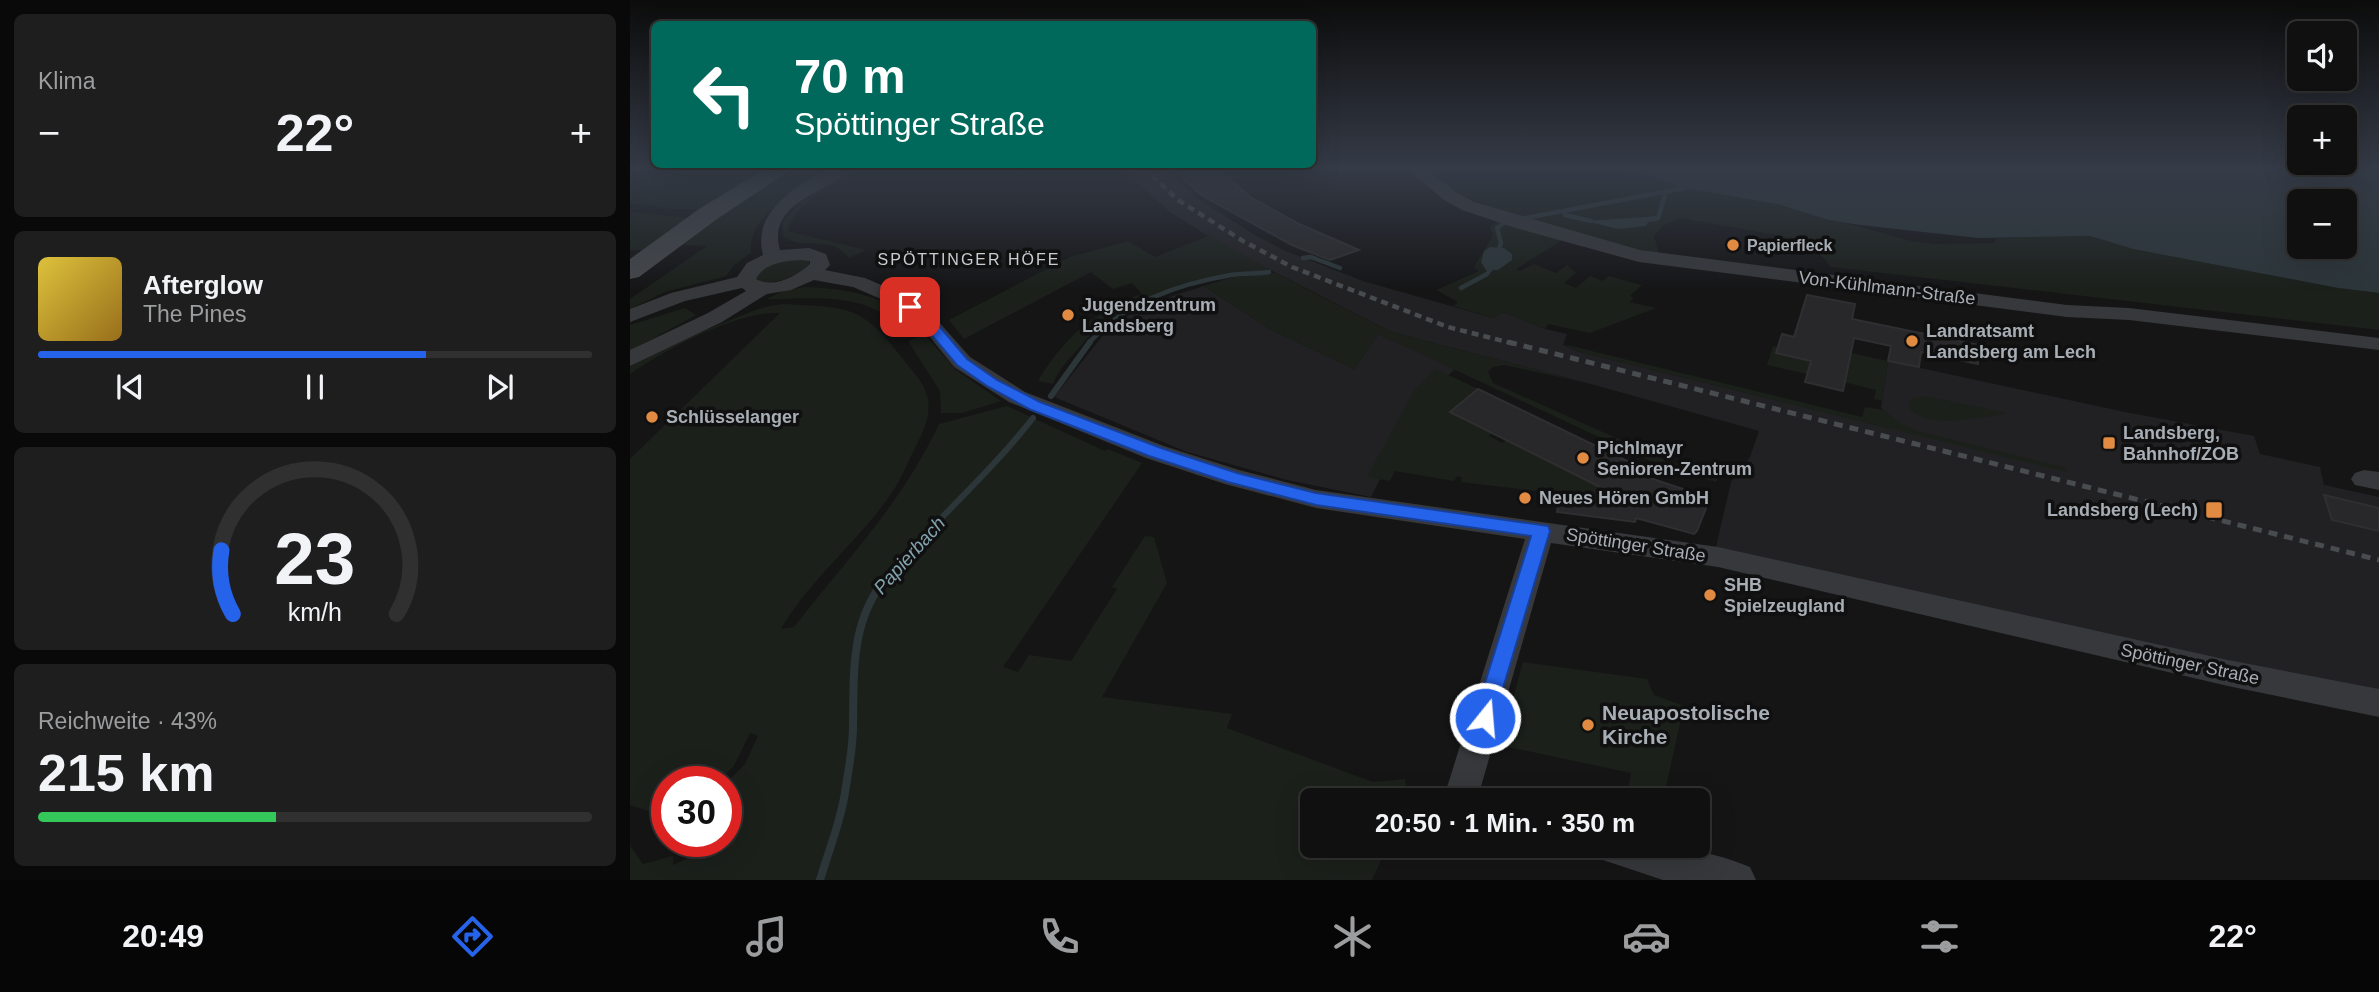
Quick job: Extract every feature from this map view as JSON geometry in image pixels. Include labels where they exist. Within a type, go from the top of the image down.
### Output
[{"type":"main road","points":[[630,271],[718,208]]},
{"type":"street","points":[[786,208],[779,213],[768,232],[767,243],[773,258],[792,254],[815,256],[821,261],[812,274]]},
{"type":"street","name":"Von-Kühlmann-Straße","points":[[1474,208],[1639,256],[2067,311],[2129,314],[2379,344]]},
{"type":"street","name":"Spöttinger Straße","points":[[754,285],[751,269],[773,258]]},
{"type":"street","name":"Spöttinger Straße","points":[[630,316],[678,297],[754,285],[789,284],[812,274],[858,282],[895,298],[924,317],[958,358],[977,374],[1035,405],[1155,452],[1234,478],[1316,499],[1718,557],[2228,673],[2379,703]]},
{"type":"street","points":[[630,359],[651,345],[739,306],[754,285]]},
{"type":"street","points":[[1463,788],[1541,531]]},
{"type":"street","points":[[1651,858],[1737,880]]},
{"type":"shaded area","points":[[665,208],[702,208],[701,209]]},
{"type":"shaded area","points":[[732,208],[774,208],[758,225],[752,238],[751,253],[733,266],[726,276],[665,292],[630,309],[630,299],[707,246],[678,245]]},
{"type":"shaded area","points":[[795,208],[802,208],[788,231],[866,250],[849,258],[833,246],[791,241],[783,236],[782,223]]},
{"type":"shaded area","points":[[1166,208],[1212,208],[1283,250],[1363,281],[1493,318],[1504,312],[1545,329],[1567,334],[1563,345],[1583,353],[1889,428],[1899,423],[1881,408],[1888,361],[2125,412],[2254,436],[2260,454],[2320,467],[2324,485],[2379,497],[2379,697],[1715,551],[1731,482],[1750,457],[1759,431],[1391,332],[1224,246]]},
{"type":"shaded area","points":[[1493,208],[1792,208],[1911,241],[1936,244],[1994,243],[1997,238],[2090,236],[2133,249],[2338,288],[2379,293],[2379,330],[1831,267],[1804,240],[1680,218],[1664,225],[1654,236],[1659,254],[1592,239]]},
{"type":"shaded area","points":[[1790,208],[2287,208],[2287,259],[2357,259],[2357,208],[2379,208],[2379,293],[2338,288],[2133,249],[2090,236],[1978,238],[1829,220]]},
{"type":"shaded area","points":[[630,212],[689,218],[643,250],[630,250]]},
{"type":"shaded area","points":[[1660,216],[1658,221],[1648,222],[1646,226],[1618,229],[1585,221]]},
{"type":"shaded area","points":[[1497,221],[1563,240],[1516,269],[1520,271],[1534,264],[1556,273],[1567,265],[1576,273],[1564,283],[1576,288],[1590,276],[1603,281],[1609,276],[1642,285],[1630,296],[1634,298],[1629,302],[1656,308],[1590,333],[1548,324],[1545,329],[1504,312],[1494,318],[1453,306],[1458,302],[1436,290],[1479,271],[1474,267],[1493,235],[1490,227]]},
{"type":"shaded area","points":[[1208,236],[1270,270],[1232,273],[1190,282],[1128,307],[1094,333],[1064,365],[1053,384],[1038,381],[1051,361],[1076,333],[1105,312],[1102,308],[1142,294],[1132,283],[1113,289],[1091,272],[964,339],[949,320],[1070,257],[1128,241],[1155,257]]},
{"type":"shaded area","points":[[1490,247],[1504,248],[1512,254],[1512,260],[1498,270],[1486,270],[1481,262],[1484,251]]},
{"type":"shaded area","points":[[805,259],[809,261],[809,268],[790,277],[770,282],[756,280],[756,273],[774,262]]},
{"type":"shaded area","points":[[1275,273],[1391,332],[1591,384],[1504,365],[1493,367],[1488,372],[1493,383],[1663,459],[1719,477],[1716,482],[1661,466],[1378,334],[1354,369],[1270,329],[1204,286],[1234,277]]},
{"type":"shaded area","points":[[1204,286],[1270,329],[1354,369],[1378,334],[1456,368],[1418,404],[1371,497],[1287,480],[1187,452],[1054,397],[1112,324],[1156,301]]},
{"type":"shaded area","points":[[804,287],[835,289],[882,301],[908,318],[919,329],[899,332],[885,315],[858,303],[843,300],[767,299],[783,291]]},
{"type":"shaded area","points":[[784,304],[824,307],[852,312],[864,318],[888,341],[918,378],[929,406],[923,432],[895,488],[882,507],[807,592],[781,629],[794,627],[873,530],[908,479],[939,424],[1007,406],[1105,451],[1108,449],[1142,463],[1003,667],[1018,672],[1029,655],[1071,661],[1117,589],[1112,587],[1145,536],[1154,537],[1167,583],[1102,697],[1232,714],[1227,728],[1373,782],[1405,779],[1406,788],[1300,788],[1300,858],[1382,858],[1372,880],[630,880],[630,846],[643,864],[669,857],[673,857],[673,865],[690,857],[742,857],[742,767],[758,736],[750,733],[734,766],[651,766],[651,812],[630,805],[630,459],[780,313],[743,318],[723,325],[662,354],[630,374],[630,367],[687,338],[767,307]]},
{"type":"shaded area","points":[[685,308],[696,315],[630,351],[630,325]]},
{"type":"shaded area","points":[[924,334],[956,370],[1001,401],[962,413],[941,413],[940,391],[908,341]]},
{"type":"shaded area","points":[[1563,344],[1862,417],[1865,407],[1884,410],[1900,423],[1917,431],[2067,468],[2067,472],[1583,353]]},
{"type":"shaded area","points":[[1773,346],[1778,347],[1776,353],[1810,361],[1807,374],[1767,365]]},
{"type":"shaded area","points":[[1851,353],[1888,361],[1882,401],[1874,399],[1876,390],[1844,382]]},
{"type":"shaded area","points":[[1436,369],[1478,389],[1450,412],[1492,433],[1489,436],[1502,443],[1506,440],[1606,489],[1597,498],[1461,482],[1462,477],[1457,476],[1454,481],[1395,471],[1390,481],[1367,477],[1414,390]]},
{"type":"shaded area","points":[[1924,396],[2006,414],[1939,421],[1915,413],[1908,405],[1911,399]]},
{"type":"shaded area","points":[[1523,662],[1647,679],[1654,695],[1684,706],[1666,788],[1628,788],[1631,773],[1504,746],[1502,738]]},
{"type":"building","points":[[1225,208],[1270,208],[1359,250],[1330,260],[1292,245]]},
{"type":"building","name":"Landratsamt Landsberg am Lech","points":[[1807,295],[1855,304],[1852,319],[1979,345],[1978,364],[1921,352],[1919,367],[1888,361],[1891,346],[1854,338],[1843,391],[1805,382],[1811,361],[1776,353],[1782,334],[1794,337]]},
{"type":"building","name":"Pichlmayr Senioren-Zentrum","points":[[1478,389],[1654,474],[1650,478],[1710,498],[1697,531],[1694,534],[1636,518],[1635,522],[1557,512],[1560,494],[1632,503],[1450,412]]},
{"type":"building","points":[[2324,495],[2379,508],[2379,531],[2332,520]]},
{"type":"waterway","name":"Papierbach","points":[[1520,219],[1578,208]]},
{"type":"waterway","name":"Papierbach","points":[[1654,218],[1658,218],[1661,208]]},
{"type":"waterway","name":"Papierbach","points":[[1565,215],[1591,221]]},
{"type":"waterway","name":"Papierbach","points":[[1498,252],[1501,243],[1497,228],[1506,222]]},
{"type":"waterway","name":"Papierbach","points":[[1303,258],[1311,257],[1340,268]]},
{"type":"waterway","name":"Papierbach","points":[[1461,288],[1487,274],[1493,266]]},
{"type":"waterway","name":"Papierbach","points":[[1090,342],[1119,317],[1154,297],[1211,279],[1269,272]]},
{"type":"waterway","name":"Papierbach","points":[[1051,396],[1090,342]]},
{"type":"waterway","name":"Papierbach","points":[[888,575],[998,459],[1033,418]]},
{"type":"waterway","name":"Papierbach","points":[[820,880],[842,810],[853,734],[855,665],[861,627],[876,591],[889,574]]},
{"type":"railway","points":[[1191,208],[1243,241],[1292,267],[1448,327],[1515,344]]},
{"type":"railway","points":[[1508,342],[2379,560]]},
{"type":"place","name":"Papierfleck","points":[[1733,245]]},
{"type":"place","name":"Jugendzentrum Landsberg","points":[[1068,315]]},
{"type":"place","name":"Landratsamt Landsberg am Lech","points":[[1912,341]]},
{"type":"place","name":"Schlüsselanger","points":[[652,417]]},
{"type":"place","name":"Landsberg, Bahnhof/ZOB","points":[[2109,443]]},
{"type":"place","name":"Pichlmayr Senioren-Zentrum","points":[[1583,458]]},
{"type":"place","name":"Neues Hören GmbH","points":[[1525,498]]},
{"type":"place","name":"Landsberg (Lech)","points":[[2214,510]]},
{"type":"place","name":"SHB Spielzeugland","points":[[1710,595]]},
{"type":"place","name":"Neuapostolische Kirche","points":[[1588,725]]},
{"type":"district","name":"SPÖTTINGER HÖFE","points":[[969,259]]},
{"type":"route","points":[[910,307],[933,326],[962,362],[992,383],[1035,405],[1155,452],[1234,478],[1316,499],[1541,531],[1485,718]]}]
